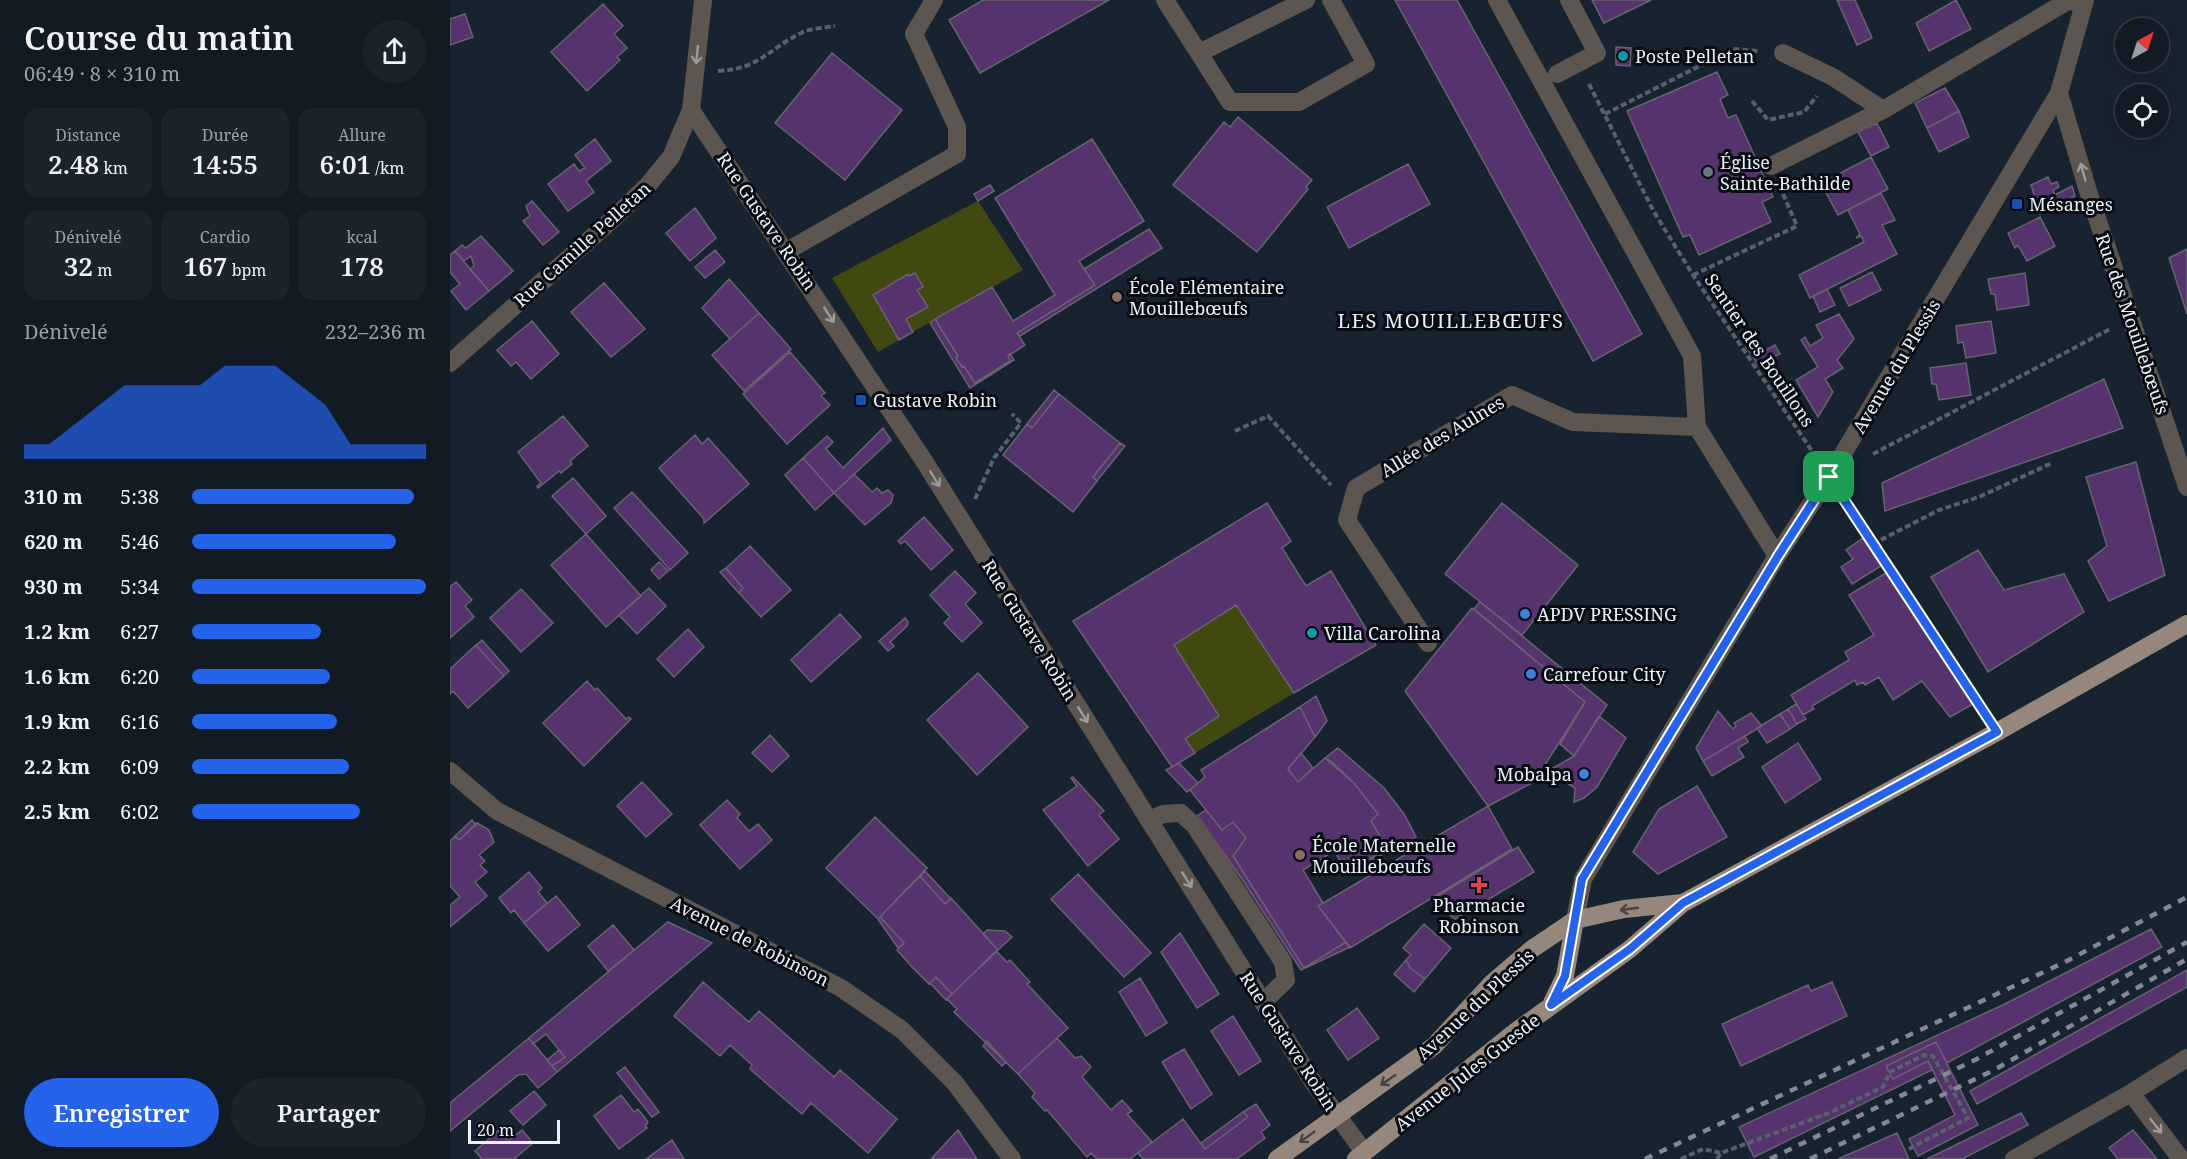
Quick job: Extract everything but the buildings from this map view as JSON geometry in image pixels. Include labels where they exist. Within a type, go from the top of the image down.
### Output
[{"type":"main road","name":"Avenue Jules Guesde","points":[[1360,1156],[1551,1005],[1630,949],[1683,903],[1997,732],[2187,624]]},
{"type":"main road","name":"Avenue Jules Guesde","points":[[1575,920],[1624,909],[1683,903]]},
{"type":"main road","points":[[1551,1005],[1565,976],[1575,920]]},
{"type":"main road","name":"Avenue du Plessis","points":[[1277,1159],[1434,1046],[1492,983],[1532,949],[1575,920]]},
{"type":"street","name":"Rue Camille Pelletan","points":[[450,363],[648,185],[671,157],[691,110],[703,0]]},
{"type":"street","points":[[788,251],[957,154],[957,127],[914,34],[933,0]]},
{"type":"street","points":[[1165,0],[1230,102],[1299,102],[1366,64],[1331,0]]},
{"type":"street","points":[[1199,53],[1306,0]]},
{"type":"street","points":[[1497,0],[1692,356],[1697,427],[1778,556]]},
{"type":"street","points":[[1557,74],[1598,53],[1569,0]]},
{"type":"street","points":[[1771,166],[1883,110],[2066,2],[2084,0]]},
{"type":"street","name":"Avenue du Plessis","points":[[1575,920],[1582,879],[1778,556],[1829,477],[2059,93],[2084,0]]},
{"type":"street","points":[[1783,53],[1833,77],[1883,110]]},
{"type":"street","name":"Rue des Mouillebœufs","points":[[2059,93],[2088,191],[2187,487]]},
{"type":"street","name":"Rue Gustave Robin","points":[[691,110],[788,251],[926,464],[1263,1002],[1337,1115],[1360,1156]]},
{"type":"street","name":"Allée des Aulnes","points":[[1350,508],[1356,488],[1512,395],[1573,422],[1697,427]]},
{"type":"street","points":[[1350,508],[1347,520],[1428,643]]},
{"type":"street","name":"Avenue de Robinson","points":[[450,771],[497,811],[841,988],[859,1000],[902,1030],[955,1083],[1012,1159]]},
{"type":"street","points":[[1149,820],[1163,814],[1181,813],[1195,826],[1282,962],[1286,980],[1263,1002]]},
{"type":"street","points":[[2014,1159],[2131,1093],[2187,1058]]},
{"type":"street","points":[[2131,1093],[2181,1159]]},
{"type":"path","points":[[714,71],[747,67],[805,31],[835,26]]},
{"type":"path","points":[[1605,114],[1733,49],[1783,53]]},
{"type":"path","name":"Sentier des Bouillons","points":[[1578,62],[1654,212],[1693,275],[1997,732]]},
{"type":"path","points":[[1752,101],[1768,120],[1804,112],[1833,77]]},
{"type":"path","points":[[1693,275],[1797,226],[1771,166]]},
{"type":"path","points":[[1871,455],[2132,318]]},
{"type":"path","points":[[982,485],[994,458],[1021,423],[1012,414]]},
{"type":"path","points":[[1235,431],[1268,416],[1350,508]]},
{"type":"path","points":[[1874,544],[1939,510],[1979,497],[2052,463]]},
{"type":"path","points":[[1717,1159],[1721,1154],[1829,1113],[1884,1086],[1890,1072],[1924,1055],[1933,1056],[1968,1118],[1905,1151]]},
{"type":"path","points":[[1681,1159],[1703,1149],[1721,1154]]},
{"type":"green space","points":[[978,201],[1023,270],[913,332],[906,319],[928,307],[917,290],[922,287],[915,273],[909,276],[908,274],[873,295],[899,340],[878,352],[832,278]]},
{"type":"green space","points":[[1236,605],[1294,693],[1195,753],[1185,739],[1219,716],[1174,645]]},
{"type":"railway","points":[[1645,1159],[2063,963],[2187,897]]},
{"type":"railway","points":[[1770,1159],[1975,1060],[2187,942]]},
{"type":"railway","points":[[1810,1159],[1994,1070],[2187,959]]},
{"type":"place","name":"Poste Pelletan","points":[[1623,56]]},
{"type":"place","name":"Église Sainte-Bathilde","points":[[1708,172]]},
{"type":"place","name":"Mésanges","points":[[2017,204]]},
{"type":"place","name":"École Elémentaire Mouillebœufs","points":[[1117,297]]},
{"type":"place","name":"Gustave Robin","points":[[861,400]]},
{"type":"place","name":"APDV PRESSING","points":[[1525,614]]},
{"type":"place","name":"Villa Carolina","points":[[1312,633]]},
{"type":"place","name":"Carrefour City","points":[[1531,674]]},
{"type":"place","name":"Mobalpa","points":[[1584,774]]},
{"type":"place","name":"École Maternelle Mouillebœufs","points":[[1300,855]]},
{"type":"place","name":"Pharmacie Robinson","points":[[1479,885]]},
{"type":"district","name":"LES MOUILLEBŒUFS","points":[[1451,320]]},
{"type":"route","points":[[1829,477],[1997,732],[1683,903],[1630,949],[1551,1005],[1565,976],[1582,879],[1778,556],[1829,477]]}]
